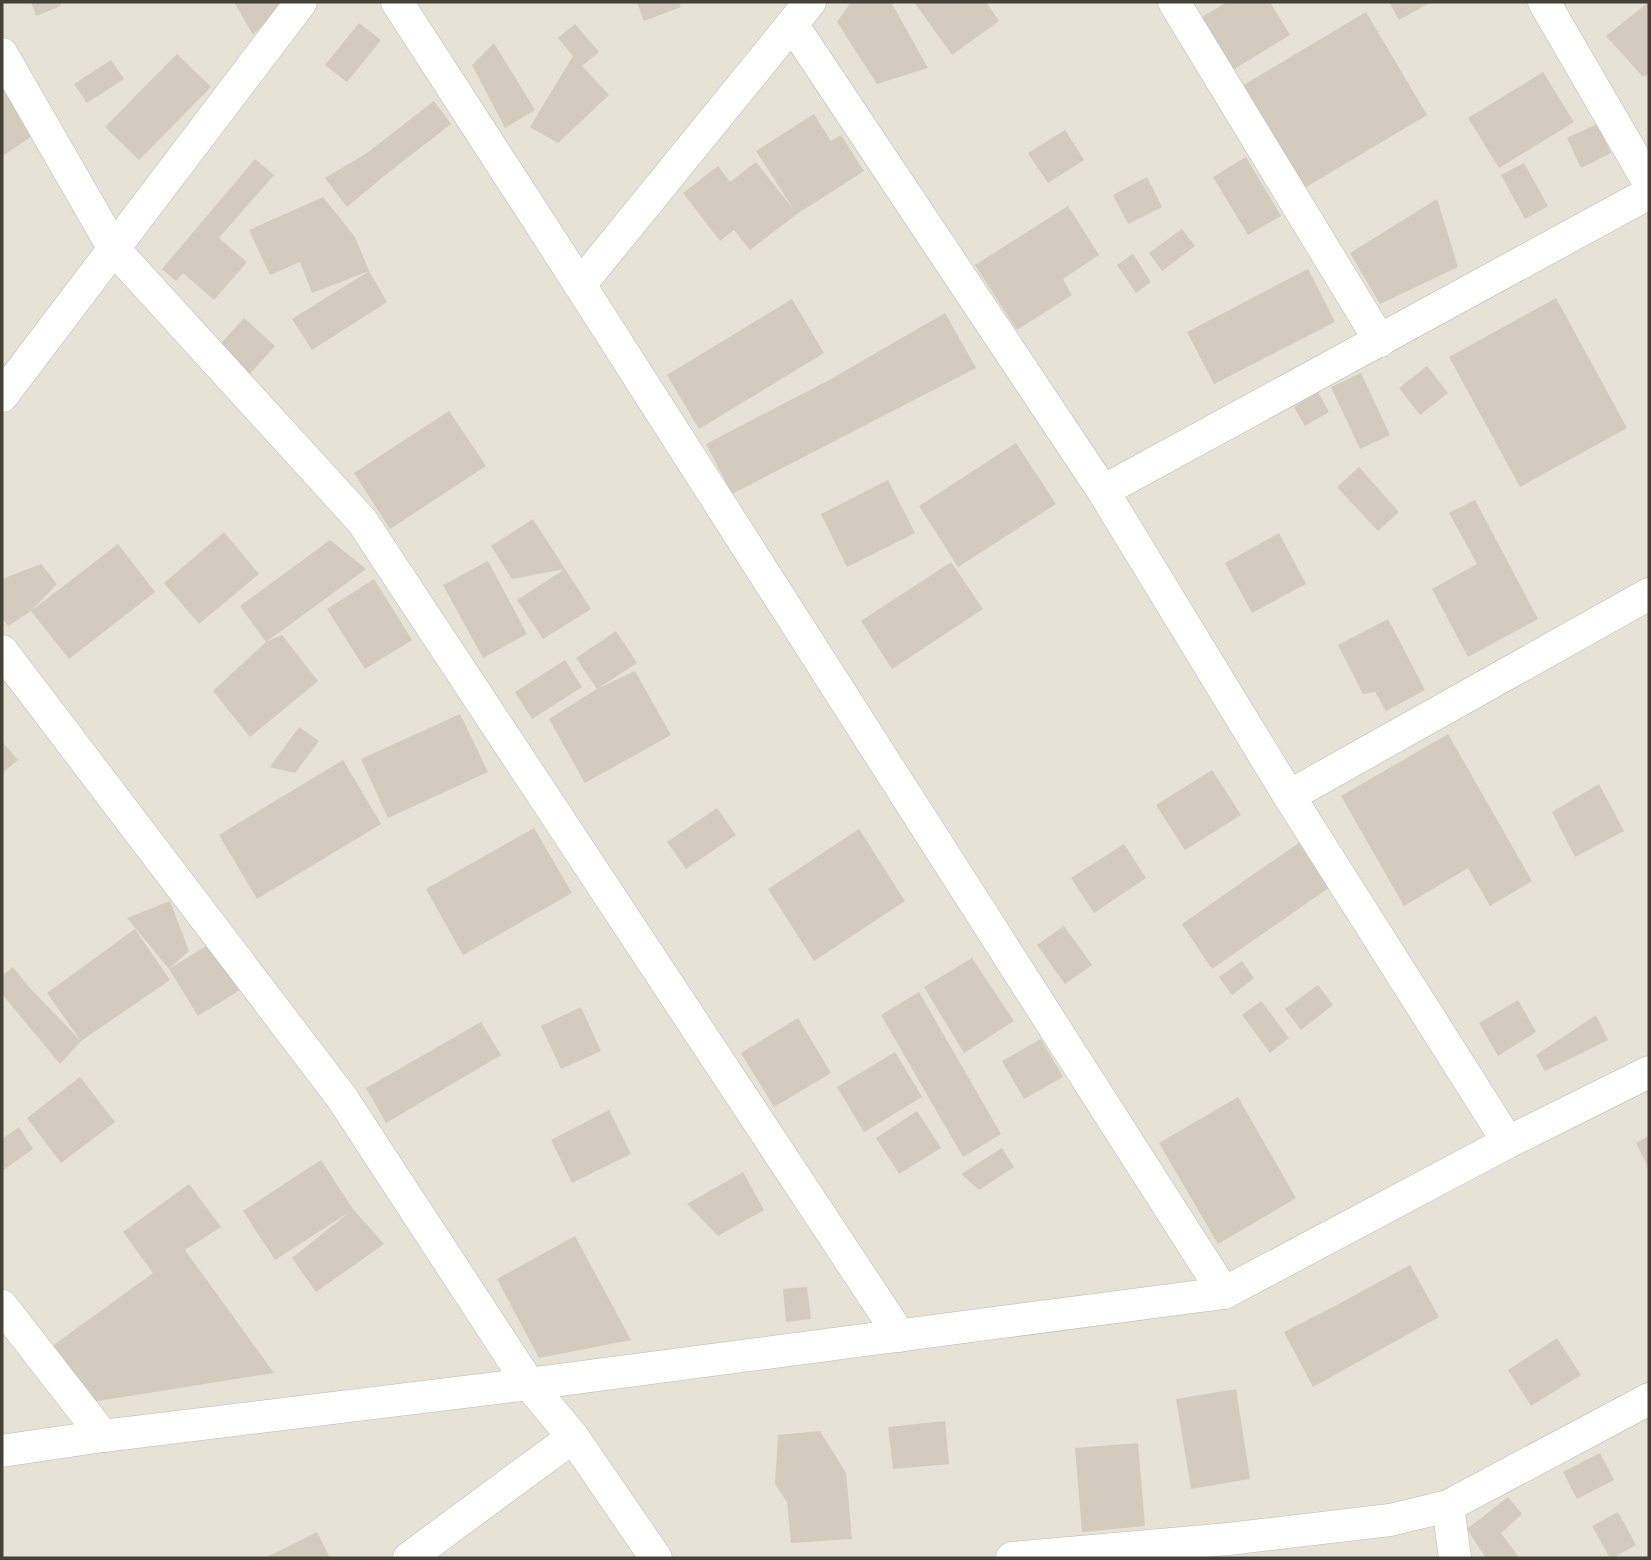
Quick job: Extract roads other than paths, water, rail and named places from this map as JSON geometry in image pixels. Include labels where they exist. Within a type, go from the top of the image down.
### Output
[{"type":"street","points":[[2,397],[301,2]]},
{"type":"street","points":[[397,2],[1224,1293]]},
{"type":"street","points":[[1174,2],[1381,341]]},
{"type":"street","points":[[1544,2],[1649,183]]},
{"type":"street","points":[[580,285],[801,13],[1103,491],[1289,796],[1508,1142]]},
{"type":"street","points":[[2,54],[114,249],[362,521],[900,1336]]},
{"type":"street","points":[[1103,491],[1649,193]]},
{"type":"street","points":[[1289,796],[1649,594]]},
{"type":"street","points":[[2,651],[342,1098],[529,1384],[573,1437],[656,1558]]},
{"type":"street","points":[[2,1451],[1224,1293],[1508,1142],[1649,1072]]},
{"type":"street","points":[[2,1306],[103,1436]]},
{"type":"street","points":[[1012,1558],[1228,1539],[1390,1520],[1448,1506],[1649,1399]]},
{"type":"street","points":[[410,1558],[573,1437]]},
{"type":"street","points":[[1448,1506],[1455,1558]]}]
